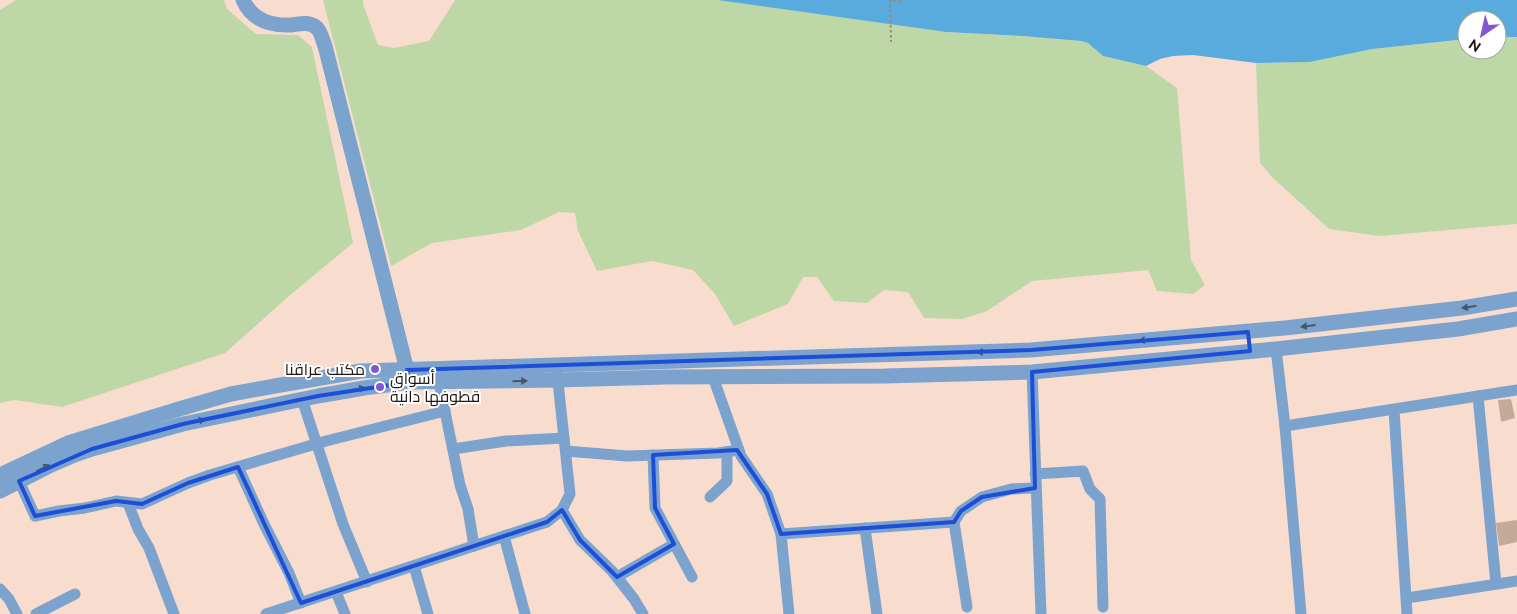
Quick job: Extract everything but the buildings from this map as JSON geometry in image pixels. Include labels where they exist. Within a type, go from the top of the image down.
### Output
[{"type":"street","points":[[243,0],[256,17],[273,25],[307,23],[318,29],[325,46],[408,376]]},
{"type":"street","points":[[0,475],[68,443],[170,411],[232,394],[362,372],[408,376],[439,382],[557,373],[1031,350],[1248,332],[1462,308],[1517,299]]},
{"type":"street","points":[[0,491],[51,465],[92,449],[183,424],[364,388],[408,376],[557,373],[713,377],[885,376],[1032,372],[1458,329],[1517,319]]},
{"type":"street","points":[[1285,328],[1282,348],[1285,426],[1301,614]]},
{"type":"street","points":[[1248,332],[1250,351]]},
{"type":"street","points":[[1032,372],[1040,614]]},
{"type":"street","points":[[266,614],[547,522],[562,510],[570,494],[557,373]]},
{"type":"street","points":[[710,497],[727,481],[733,451],[713,377]]},
{"type":"street","points":[[439,382],[460,485],[468,509],[474,546]]},
{"type":"street","points":[[1285,426],[1517,390]]},
{"type":"street","points":[[1478,396],[1496,584]]},
{"type":"street","points":[[302,399],[343,524],[367,582]]},
{"type":"street","points":[[1394,410],[1408,614]]},
{"type":"street","points":[[19,480],[35,516],[116,501],[142,504],[188,483],[238,467],[317,443],[445,411]]},
{"type":"street","points":[[453,449],[506,441],[564,438]]},
{"type":"street","points":[[566,451],[627,456],[733,451],[741,456],[767,494],[781,534],[789,614]]},
{"type":"street","points":[[652,456],[656,508],[692,577]]},
{"type":"street","points":[[238,467],[289,573],[301,603]]},
{"type":"street","points":[[1035,474],[1083,471],[1090,488],[1100,499],[1103,607]]},
{"type":"street","points":[[967,607],[954,522],[961,511],[982,497],[1011,489],[1035,488]]},
{"type":"street","points":[[128,503],[138,529],[149,548],[174,614]]},
{"type":"street","points":[[562,510],[580,540],[617,577],[643,614]]},
{"type":"street","points":[[781,534],[954,522]]},
{"type":"street","points":[[865,528],[877,614]]},
{"type":"street","points":[[504,536],[525,614]]},
{"type":"street","points":[[617,577],[674,544]]},
{"type":"street","points":[[414,566],[428,614]]},
{"type":"street","points":[[1407,598],[1517,581]]},
{"type":"street","points":[[0,589],[9,599],[16,614]]},
{"type":"street","points":[[336,592],[345,614]]},
{"type":"street","points":[[36,614],[75,594]]},
{"type":"path","points":[[891,42],[891,0],[903,2]]},
{"type":"highlighted area","points":[[1248,332],[1250,351],[1032,372],[1035,488],[982,497],[961,511],[954,522],[781,534],[767,494],[737,450],[653,455],[655,508],[674,544],[617,577],[580,540],[562,510],[547,522],[301,603],[238,467],[188,483],[142,504],[116,501],[35,516],[19,481],[92,449],[183,424],[318,396],[410,382],[407,370],[1031,350]]},
{"type":"green space","points":[[16,0],[224,0],[227,9],[256,34],[298,35],[312,47],[353,243],[289,296],[225,353],[62,407],[15,400],[0,403],[0,10]]},
{"type":"green space","points":[[323,0],[363,0],[378,45],[394,48],[429,41],[455,0],[717,0],[946,32],[1022,36],[1088,43],[1103,56],[1146,66],[1177,88],[1191,260],[1205,285],[1193,294],[1157,291],[1148,270],[1032,281],[987,311],[962,319],[924,318],[908,292],[884,290],[867,303],[834,301],[817,277],[803,277],[788,304],[734,326],[715,294],[693,270],[652,261],[597,271],[578,231],[575,213],[559,212],[521,230],[432,243],[391,266]]},
{"type":"green space","points":[[1507,37],[1517,37],[1517,224],[1380,236],[1329,229],[1272,177],[1260,163],[1256,63],[1310,62],[1372,49],[1457,40],[1457,60],[1507,60]]},
{"type":"water","points":[[717,0],[1517,0],[1517,37],[1507,37],[1507,10],[1457,10],[1457,40],[1372,49],[1310,62],[1256,63],[1193,55],[1160,59],[1146,66],[1103,56],[1088,43],[1081,41],[946,32]]},
{"type":"place","name":"مكتب عراقنا","points":[[375,369]]},
{"type":"place","name":"أسواق قطوفها دانية","points":[[380,387]]}]
